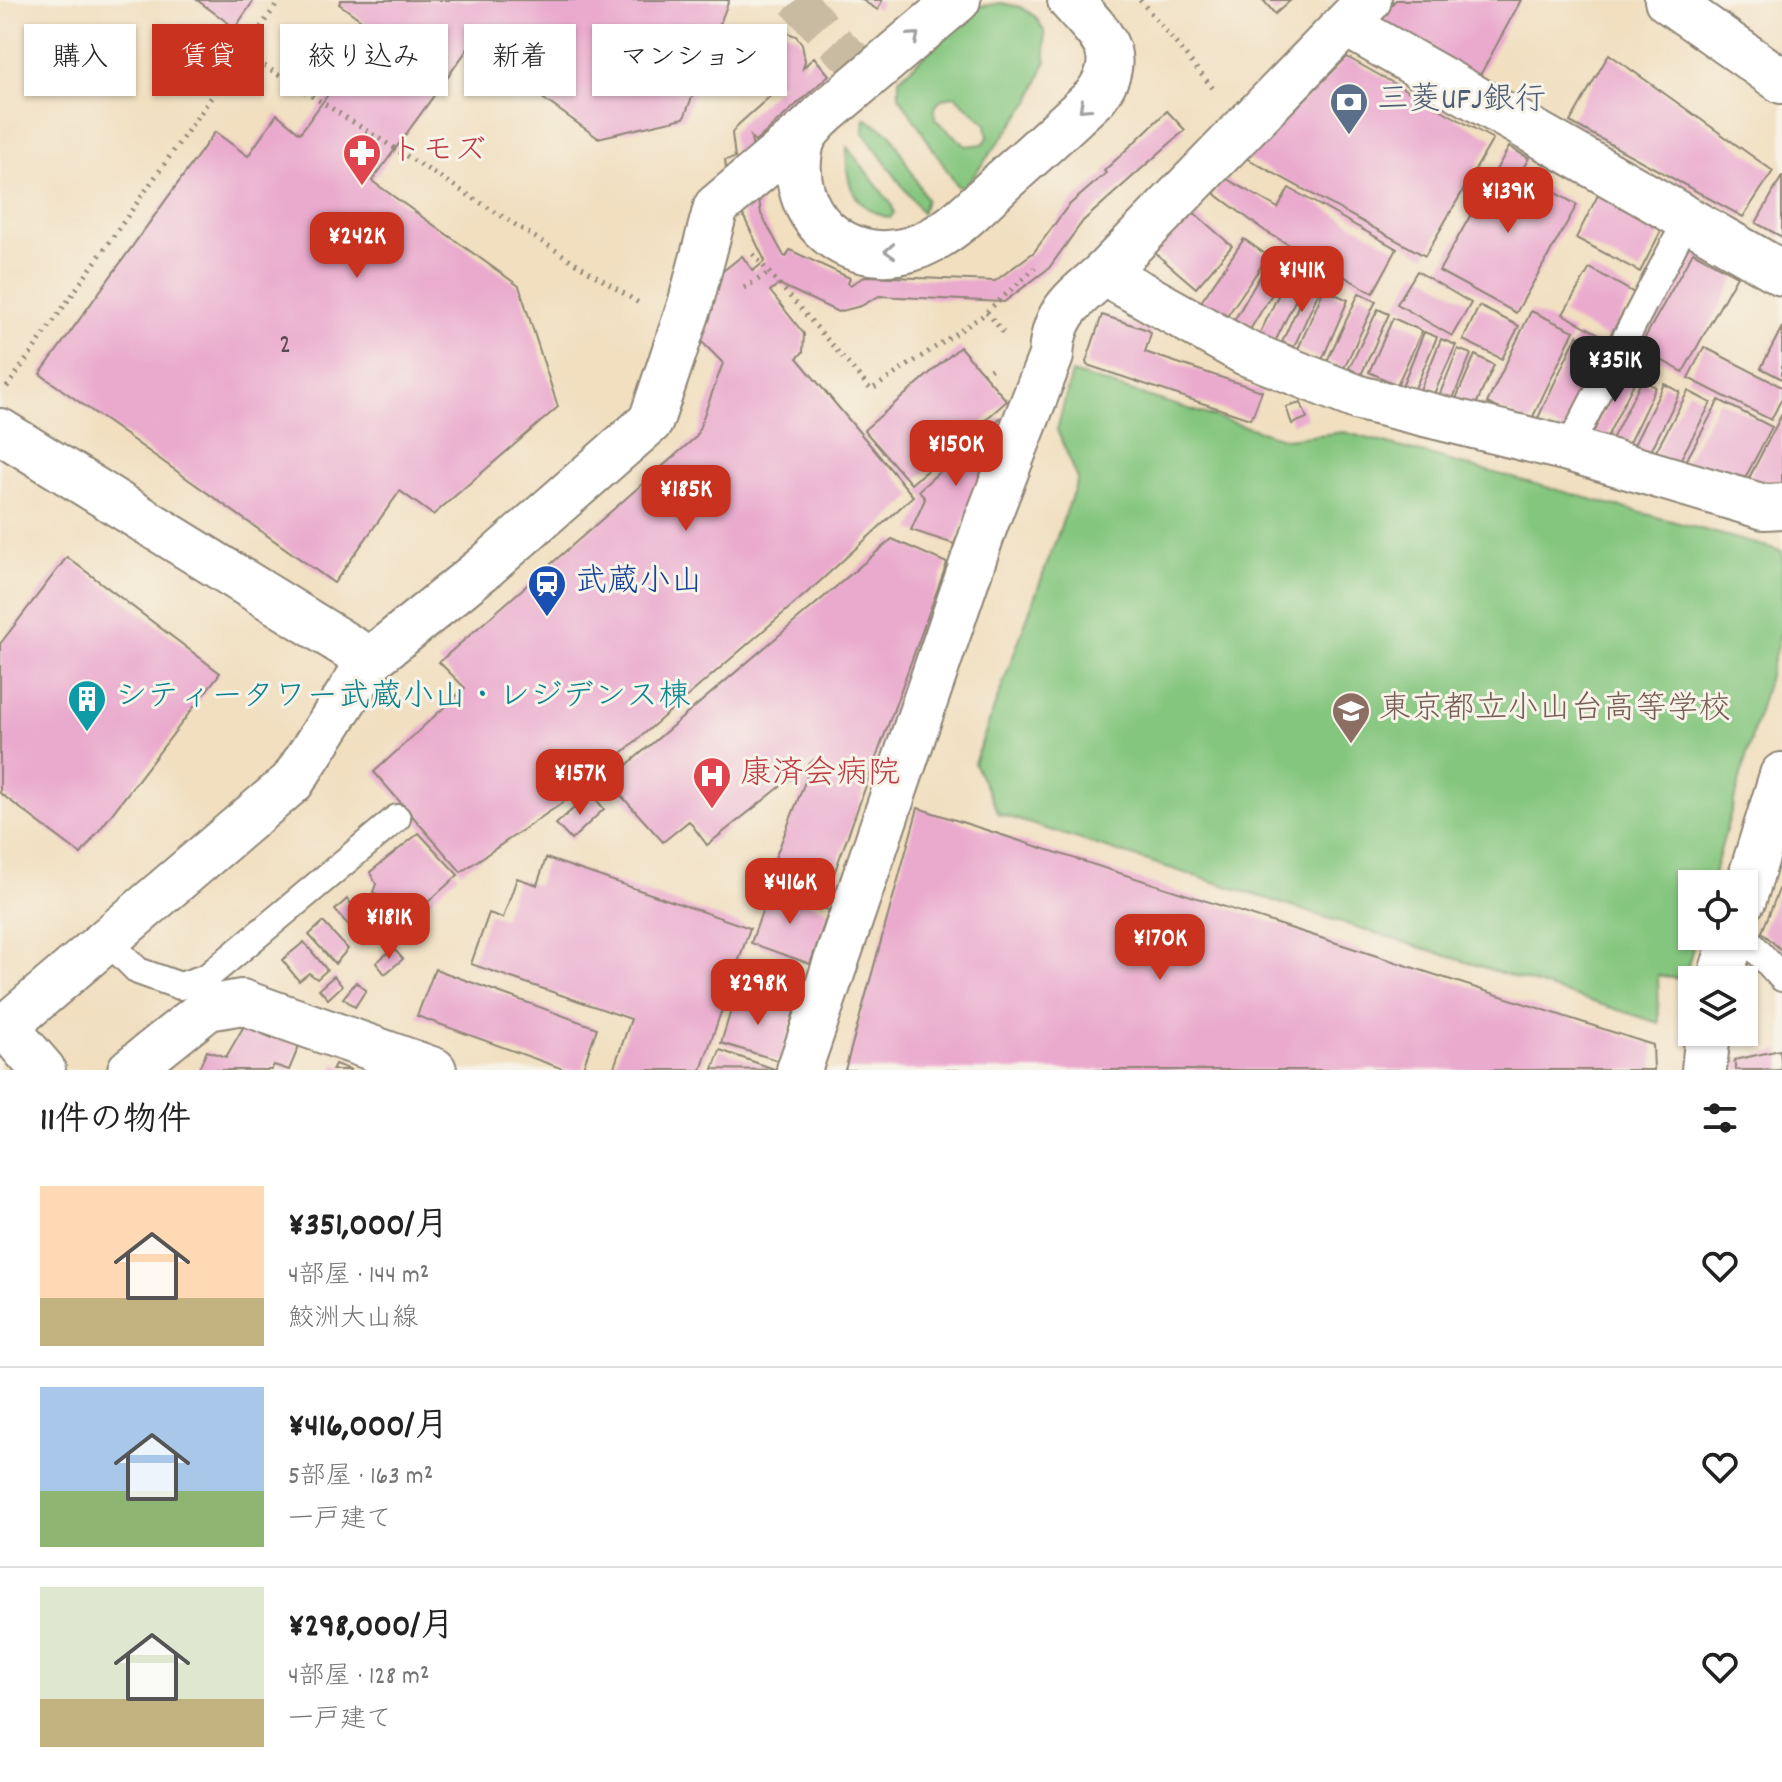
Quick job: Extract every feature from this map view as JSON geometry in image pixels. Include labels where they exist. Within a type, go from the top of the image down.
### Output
[{"type":"street","points":[[43,1070],[3,1028],[292,782],[370,660],[485,567],[651,421],[690,305],[716,207],[958,0]]},
{"type":"street","points":[[813,125],[801,144],[802,189],[817,223],[835,241],[860,251],[895,253],[936,239],[1095,97],[1106,82],[1111,69],[1110,54],[1104,39],[1070,0]]},
{"type":"street","points":[[1667,0],[1782,81]]},
{"type":"street","points":[[799,1070],[986,523],[1051,356],[1052,337],[1062,310],[1104,273],[1358,12],[1687,220],[1782,273]]},
{"type":"street","points":[[1104,273],[1246,353],[1359,398],[1568,449],[1764,507],[1782,506]]},
{"type":"street","points":[[2,411],[370,660]]},
{"type":"street","points":[[1753,870],[1782,775]]},
{"type":"street","points":[[130,1070],[208,1008],[242,1002],[434,1070]]},
{"type":"street","points":[[1704,1070],[1707,1046]]},
{"type":"lane","points":[[1568,449],[1687,220]]},
{"type":"lane","points":[[106,939],[138,971],[180,986],[207,977],[397,818]]},
{"type":"lane","points":[[1757,950],[1782,978]]},
{"type":"path","points":[[264,24],[280,0]]},
{"type":"path","points":[[1140,0],[1222,99]]},
{"type":"path","points":[[264,66],[649,310]]},
{"type":"path","points":[[2,411],[215,96]]},
{"type":"path","points":[[745,245],[871,390],[982,316],[1045,259]]},
{"type":"path","points":[[740,291],[769,273]]},
{"type":"green space","points":[[1001,3],[1020,7],[1036,17],[1044,31],[1046,61],[1031,100],[964,188],[957,186],[899,96],[899,79],[977,7]],"holes":[[[955,96],[986,123],[988,138],[983,144],[966,146],[935,119],[935,109],[941,100]]]},
{"type":"green space","points":[[865,118],[891,134],[926,199],[922,213],[863,132]]},
{"type":"green space","points":[[847,147],[892,205],[894,213],[890,218],[877,214],[859,201],[850,183]]},
{"type":"green space","name":"東京都立小山台高等学校","points":[[1072,373],[1286,439],[1344,432],[1782,551],[1782,628],[1715,870],[1678,870],[1678,950],[1692,950],[1688,966],[1678,966],[1678,979],[1658,975],[1659,1023],[999,814],[974,763],[1078,479],[1057,430]]},
{"type":"building","points":[[197,0],[254,0],[238,24],[230,24]]},
{"type":"building","points":[[341,0],[729,0],[720,24],[592,24],[592,96],[692,96],[684,118],[598,138],[540,96],[576,96],[576,24],[464,24],[464,54],[448,76],[448,24],[367,24],[339,4]]},
{"type":"building","points":[[862,0],[882,0],[878,10]]},
{"type":"building","points":[[1263,0],[1291,0],[1275,14]]},
{"type":"building","points":[[1396,0],[1521,0],[1478,79],[1375,21]]},
{"type":"building","points":[[787,33],[796,36],[802,44],[803,68],[814,57],[829,75],[755,142],[751,137],[761,214],[784,256],[790,250],[850,278],[850,285],[866,276],[995,281],[1034,252],[1068,206],[1106,173],[1104,171],[1167,111],[1185,130],[1083,221],[1049,268],[1004,302],[879,296],[861,306],[838,312],[779,284],[770,291],[804,334],[803,352],[797,358],[913,496],[816,585],[571,797],[461,872],[374,772],[465,688],[439,662],[696,437],[723,363],[699,339],[718,275],[742,256],[753,271],[765,261],[741,211],[732,213],[725,160],[735,158],[732,133],[770,96],[787,96]]},
{"type":"building","points":[[1609,54],[1773,171],[1743,217],[1570,122]]},
{"type":"building","points":[[1347,57],[1493,139],[1425,256],[1246,158]]},
{"type":"building","points":[[327,96],[434,96],[372,181],[519,286],[558,407],[433,515],[400,491],[334,583],[40,374],[215,132],[248,156],[277,114],[300,133]]},
{"type":"building","points":[[1509,147],[1529,158],[1520,173],[1577,205],[1516,313],[1439,271]]},
{"type":"building","points":[[1782,176],[1782,237],[1756,223]]},
{"type":"building","points":[[1227,179],[1278,208],[1289,188],[1397,249],[1373,293],[1265,231],[1214,193]]},
{"type":"building","points":[[1599,193],[1663,227],[1640,272],[1576,238]]},
{"type":"building","points":[[1191,210],[1232,246],[1196,288],[1155,253]]},
{"type":"building","points":[[1244,239],[1268,256],[1226,318],[1201,302]]},
{"type":"building","points":[[1693,252],[1737,276],[1683,372],[1639,348]]},
{"type":"building","points":[[1269,261],[1286,271],[1248,333],[1232,324]]},
{"type":"building","points":[[1590,268],[1634,293],[1608,339],[1563,314]]},
{"type":"building","points":[[1290,271],[1306,278],[1275,342],[1259,335]]},
{"type":"building","points":[[1417,271],[1471,303],[1452,336],[1397,304]]},
{"type":"building","points":[[1309,282],[1321,287],[1294,347],[1282,342]]},
{"type":"building","points":[[1324,289],[1348,300],[1322,360],[1298,349]]},
{"type":"building","points":[[1359,293],[1376,301],[1344,368],[1327,361]]},
{"type":"building","points":[[1479,306],[1519,326],[1502,359],[1463,340]]},
{"type":"building","points":[[1378,309],[1389,314],[1361,375],[1349,368]]},
{"type":"building","points":[[1531,311],[1574,331],[1530,423],[1487,403]]},
{"type":"building","points":[[1102,315],[1148,330],[1151,333],[1145,352],[1262,391],[1253,415],[1250,419],[1087,365]]},
{"type":"building","points":[[1393,318],[1422,331],[1397,385],[1369,372]]},
{"type":"building","points":[[1782,327],[1782,379],[1761,368]]},
{"type":"building","points":[[1424,332],[1437,337],[1414,391],[1402,386]]},
{"type":"building","points":[[1577,335],[1606,348],[1566,432],[1537,420]]},
{"type":"building","points":[[1441,339],[1456,345],[1433,396],[1420,390]]},
{"type":"building","points":[[960,347],[1007,401],[911,484],[864,430]]},
{"type":"building","points":[[1704,347],[1782,387],[1782,398],[1771,420],[1688,378]]},
{"type":"building","points":[[1458,349],[1471,354],[1452,401],[1439,396]]},
{"type":"building","points":[[1475,355],[1494,365],[1474,409],[1455,401]]},
{"type":"building","points":[[1624,368],[1638,375],[1605,441],[1592,435]]},
{"type":"building","points":[[1642,380],[1656,387],[1626,449],[1611,441]]},
{"type":"building","points":[[1664,384],[1680,392],[1649,455],[1633,447]]},
{"type":"building","points":[[1688,391],[1711,403],[1678,464],[1655,453]]},
{"type":"building","points":[[1719,400],[1772,427],[1744,480],[1685,463]]},
{"type":"building","points":[[1301,403],[1307,418],[1292,424],[1286,407]]},
{"type":"building","points":[[1782,414],[1782,486],[1747,482]]},
{"type":"building","points":[[1000,418],[1007,420],[954,544],[911,530],[925,499],[919,490]]},
{"type":"building","points":[[892,539],[947,563],[831,882],[774,861],[813,761],[707,845],[689,821],[663,842],[608,781]]},
{"type":"building","name":"シティータワー武蔵小山・レジデンス棟","points":[[67,557],[220,673],[81,854],[0,793],[0,644]]},
{"type":"building","points":[[591,793],[604,809],[571,840],[556,824]]},
{"type":"building","points":[[918,808],[1653,1045],[1654,1070],[845,1070]]},
{"type":"building","points":[[419,833],[458,875],[407,921],[398,914],[384,926],[376,917],[390,903],[373,892],[376,884],[370,872]]},
{"type":"building","points":[[546,858],[750,928],[701,1070],[613,1070],[631,1019],[471,964],[489,913],[503,918],[517,878],[537,885]]},
{"type":"building","points":[[1782,882],[1782,951],[1762,932]]},
{"type":"building","points":[[770,889],[829,910],[810,964],[751,943]]},
{"type":"building","points":[[347,899],[371,927],[360,939],[335,910]]},
{"type":"building","points":[[323,922],[348,949],[335,964],[309,935]]},
{"type":"building","points":[[304,942],[327,970],[317,979],[309,973],[299,981],[282,960]]},
{"type":"building","points":[[393,948],[403,959],[385,974],[376,963]]},
{"type":"building","points":[[435,969],[597,1028],[582,1070],[566,1070],[417,1016]]},
{"type":"building","points":[[334,976],[342,986],[328,999],[319,989]]},
{"type":"building","points":[[356,982],[366,990],[355,1007],[343,998]]},
{"type":"building","points":[[736,994],[794,1011],[780,1061],[721,1043]]},
{"type":"building","points":[[244,1026],[272,1038],[274,1034],[299,1046],[289,1070],[274,1065],[271,1070],[198,1070],[207,1051],[226,1057]]},
{"type":"building","points":[[720,1050],[777,1070],[713,1069]]},
{"type":"building","points":[[1780,1050],[1782,1070],[1736,1070],[1734,1060]]},
{"type":"building","points":[[335,1064],[351,1070],[332,1070]]},
{"type":"tunnel","points":[[796,0],[841,49],[871,74]]},
{"type":"place","name":"三菱UFJ銀行","points":[[1349,136]]},
{"type":"place","name":"トモズ","points":[[362,187]]},
{"type":"place","name":"武蔵小山","points":[[547,618]]},
{"type":"place","name":"シティータワー武蔵小山・レジデンス棟","points":[[87,733]]},
{"type":"place","name":"東京都立小山台高等学校","points":[[1351,745]]},
{"type":"place","name":"康済会病院","points":[[712,810]]}]
